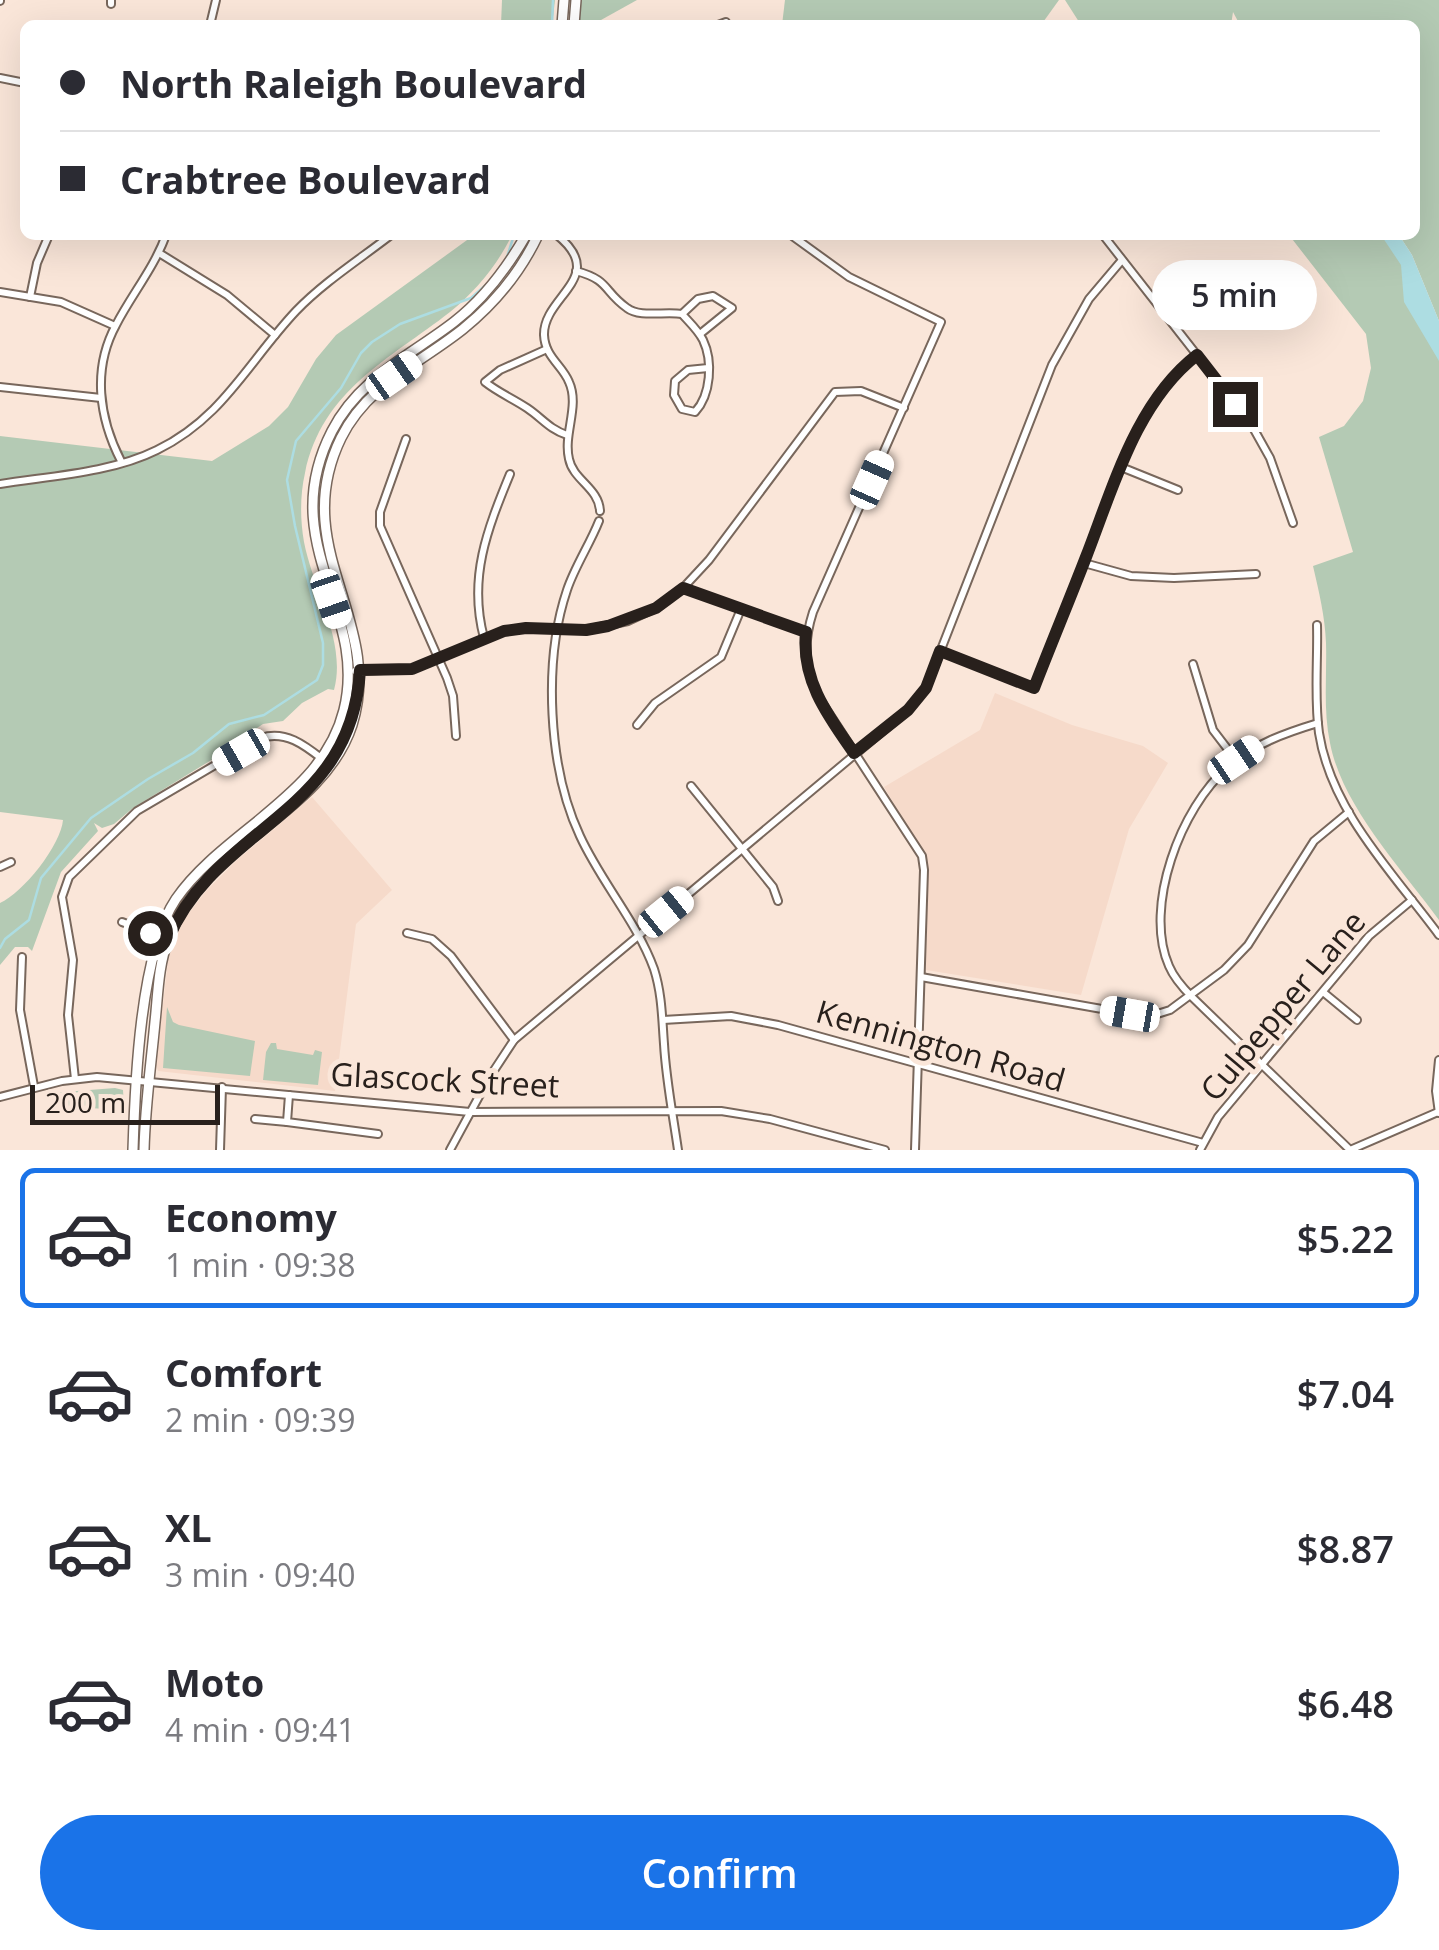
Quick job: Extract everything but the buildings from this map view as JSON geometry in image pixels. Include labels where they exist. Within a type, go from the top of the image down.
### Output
[{"type":"main road","points":[[354,670],[314,542],[314,486],[323,452],[341,416],[364,387],[478,300],[523,240]]},
{"type":"main road","points":[[133,1150],[163,937],[200,886],[321,778],[326,762],[351,726],[354,635],[326,541],[325,488],[334,456],[350,422],[372,395],[487,308],[514,276],[535,240]]},
{"type":"main road","points":[[144,1079],[144,1150]]},
{"type":"street","points":[[30,296],[37,263],[48,240]]},
{"type":"street","points":[[121,461],[108,431],[101,398],[103,362],[115,326],[164,240]]},
{"type":"street","points":[[0,484],[154,452],[190,431],[219,407],[300,307],[386,240]]},
{"type":"street","points":[[563,240],[572,247],[576,271],[574,283],[545,326],[548,349],[570,382],[573,405],[567,435],[569,464],[600,502],[600,511]]},
{"type":"street","points":[[798,240],[849,277],[941,322],[806,632],[810,681],[922,856],[914,1150]]},
{"type":"street","points":[[1107,240],[1263,442],[1293,523]]},
{"type":"street","points":[[159,253],[227,295],[275,334]]},
{"type":"street","points":[[450,1150],[514,1040],[908,710],[926,688],[1052,366],[1089,298],[1122,260]]},
{"type":"street","points":[[576,271],[604,282],[627,309],[639,314],[682,314],[700,334],[706,346],[708,368],[708,388],[703,404],[695,412],[682,408],[674,395],[675,380],[688,370],[708,368]]},
{"type":"street","points":[[0,292],[87,311],[115,326]]},
{"type":"street","points":[[682,314],[687,306],[713,296],[732,308],[700,334]]},
{"type":"street","points":[[548,349],[500,370],[485,382],[502,396],[530,409],[549,429],[567,435]]},
{"type":"street","points":[[940,651],[1034,688],[1121,467],[1164,388],[1197,355]]},
{"type":"street","points":[[0,387],[101,398]]},
{"type":"street","points":[[354,670],[412,669],[484,638],[526,628],[586,630],[628,621],[656,608],[683,588],[709,560],[835,392],[860,392],[904,408]]},
{"type":"street","points":[[406,439],[380,512],[380,526],[453,696],[456,736]]},
{"type":"street","points":[[1121,467],[1178,490]]},
{"type":"street","points":[[484,638],[477,610],[477,583],[493,515],[510,474]]},
{"type":"street","points":[[599,521],[568,588],[559,628],[553,710],[564,791],[580,837],[653,966],[661,993],[678,1150]]},
{"type":"street","points":[[1084,562],[1130,576],[1256,574]]},
{"type":"street","points":[[683,588],[806,632]]},
{"type":"street","points":[[636,725],[656,704],[722,657],[740,608]]},
{"type":"street","points":[[1318,625],[1318,723],[1327,768],[1349,812],[1439,935]]},
{"type":"street","points":[[1193,664],[1213,730],[1236,760]]},
{"type":"street","points":[[1318,723],[1282,734],[1236,760],[1200,797],[1178,838],[1166,885],[1161,916],[1164,952],[1177,982],[1192,998],[1350,1150],[1439,1113],[1439,1060]]},
{"type":"street","points":[[74,1079],[68,1015],[72,960],[62,897],[73,870],[137,811],[261,738],[292,738],[326,762]]},
{"type":"street","points":[[691,786],[773,888],[778,901]]},
{"type":"street","points":[[920,977],[1130,1014],[1154,1015],[1170,1010],[1192,998],[1248,945],[1314,841],[1349,812]]},
{"type":"street","points":[[0,867],[11,862]]},
{"type":"street","name":"Culpepper Lane","points":[[1202,1146],[1218,1116],[1368,936],[1412,900]]},
{"type":"street","points":[[122,922],[163,937]]},
{"type":"street","points":[[408,934],[432,939],[451,956],[514,1040]]},
{"type":"street","points":[[22,958],[20,1010],[34,1086]]},
{"type":"street","points":[[1323,992],[1357,1020]]},
{"type":"street","name":"Kennington Road","points":[[663,1020],[731,1016],[778,1025],[1202,1146]]},
{"type":"street","name":"Glascock Street","points":[[0,1096],[74,1079],[144,1079],[470,1112],[721,1111],[770,1119],[885,1150]]},
{"type":"street","points":[[220,1150],[222,1088]]},
{"type":"street","points":[[287,1122],[290,1095]]},
{"type":"street","points":[[255,1119],[378,1134]]},
{"type":"shaded area","points":[[995,693],[1072,725],[1143,746],[1168,763],[1129,829],[1081,995],[926,970],[927,861],[884,787],[980,730]]},
{"type":"shaded area","points":[[312,797],[392,890],[356,924],[335,1091],[158,1071],[169,952],[185,918],[237,860]]},
{"type":"green space","points":[[502,0],[555,0],[553,20],[501,20]]},
{"type":"green space","points":[[581,0],[637,0],[601,20],[579,20]]},
{"type":"green space","points":[[785,0],[1059,0],[1045,20],[783,20]]},
{"type":"green space","points":[[1065,0],[1439,0],[1439,321],[1402,240],[1420,240],[1420,20],[1237,20],[1233,12],[1232,20],[1078,20]]},
{"type":"green space","points":[[467,240],[509,240],[493,267],[468,296],[361,379],[326,419],[314,444],[303,481],[302,525],[308,560],[333,634],[337,672],[334,690],[328,689],[302,703],[283,721],[263,724],[114,824],[102,828],[94,823],[98,831],[61,872],[32,951],[15,947],[0,965],[0,903],[39,867],[56,842],[63,820],[0,812],[0,436],[212,461],[269,426],[288,407],[316,359],[336,335]]},
{"type":"green space","points":[[1293,240],[1390,240],[1439,341],[1439,920],[1360,813],[1337,767],[1328,731],[1325,633],[1313,566],[1353,552],[1319,437],[1344,426],[1363,401],[1371,368],[1366,334]]},
{"type":"green space","points":[[167,1007],[173,1022],[179,1025],[255,1041],[250,1076],[163,1068]]},
{"type":"green space","points":[[271,1043],[276,1043],[277,1049],[313,1055],[315,1050],[322,1052],[318,1085],[263,1080]]},
{"type":"green space","points":[[123,1090],[124,1109],[58,1108],[50,1096],[51,1093]]},
{"type":"water","points":[[1384,240],[1402,240],[1412,255],[1439,321],[1439,361],[1404,302],[1401,265]]},
{"type":"waterway","points":[[552,20],[553,0]]},
{"type":"waterway","points":[[507,257],[512,240]]},
{"type":"waterway","points":[[0,948],[5,939],[29,920],[41,878],[91,818],[193,753],[229,724],[264,715],[317,680],[323,665],[323,643],[287,480],[296,441],[341,388],[372,342],[400,324],[471,298],[488,283]]},
{"type":"route","points":[[150,933],[168,939],[176,919],[200,886],[321,778],[340,752],[351,726],[360,670],[412,669],[504,631],[586,630],[628,621],[656,608],[683,588],[806,632],[810,681],[854,753],[908,710],[926,688],[940,651],[1034,688],[1121,467],[1164,388],[1197,355],[1235,404]]}]
